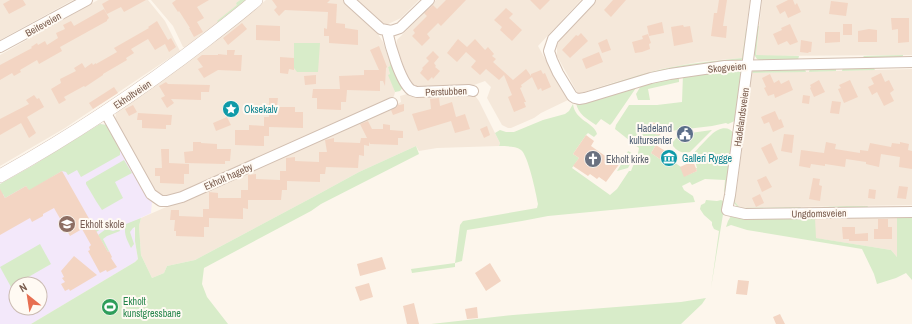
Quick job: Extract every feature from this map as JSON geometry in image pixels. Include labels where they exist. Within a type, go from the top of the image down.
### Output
[{"type":"street","name":"Beiteveien","points":[[0,47],[87,0]]},
{"type":"street","name":"Ekholtveien","points":[[0,176],[156,78],[256,0]]},
{"type":"street","points":[[349,0],[381,30],[387,31],[400,28],[428,0]]},
{"type":"street","name":"Skogveien","points":[[590,0],[553,39],[549,51],[558,74],[572,96],[579,99],[651,78],[725,66],[912,62]]},
{"type":"street","name":"Hadelandsveien","points":[[727,210],[756,0]]},
{"type":"street","name":"Perstubben","points":[[387,31],[390,44],[405,83],[411,90],[417,92],[473,91]]},
{"type":"street","name":"Ekholt hageby","points":[[104,112],[151,194],[161,201],[167,201],[215,182],[392,103]]},
{"type":"street","name":"Ungdomsveien","points":[[727,210],[745,214],[912,212]]},
{"type":"shaded area","points":[[0,0],[73,0],[0,40]]},
{"type":"shaded area","points":[[98,0],[148,0],[165,21],[180,51],[65,128],[0,166],[0,55]]},
{"type":"shaded area","points":[[151,0],[240,0],[236,3],[238,5],[187,48],[183,47],[173,26]]},
{"type":"shaded area","points":[[266,0],[344,0],[366,20],[383,42],[389,59],[389,75],[395,92],[394,96],[390,101],[177,196],[163,197],[154,192],[115,120],[116,113],[215,42]]},
{"type":"shaded area","points":[[357,0],[419,0],[401,18],[384,26]]},
{"type":"shaded area","points":[[436,0],[581,0],[538,46],[568,100],[534,118],[508,128],[502,125],[487,98],[491,87],[485,81],[474,85],[417,88],[411,84],[396,48],[397,40]]},
{"type":"shaded area","points":[[596,0],[750,0],[742,58],[698,62],[662,69],[578,94],[557,56],[557,46],[559,41]]},
{"type":"shaded area","points":[[762,0],[912,0],[912,55],[756,56]]},
{"type":"shaded area","points":[[912,69],[912,205],[740,208],[735,202],[752,73]]},
{"type":"shaded area","points":[[470,93],[479,101],[500,143],[499,146],[437,148],[419,151],[416,146],[359,172],[195,260],[167,266],[164,273],[152,278],[141,255],[139,226],[141,218],[356,124],[401,102],[400,96],[407,94],[414,96]]},
{"type":"shaded area","name":"Ekholt skole","points":[[100,124],[107,125],[152,202],[151,213],[134,221],[138,259],[48,314],[48,276],[8,276],[8,316],[44,316],[31,324],[0,324],[0,184]]},
{"type":"shaded area","points":[[897,216],[897,257],[891,250],[815,238],[815,218]]},
{"type":"green space","points":[[240,0],[246,0],[218,22],[217,21],[237,5],[236,3]]},
{"type":"green space","points":[[756,26],[759,26],[756,55],[799,56],[798,60],[761,61],[757,59],[753,53]]},
{"type":"green space","points":[[746,29],[748,32],[744,58],[740,61],[578,95],[663,69],[742,58]]},
{"type":"green space","points":[[294,43],[320,43],[318,72],[297,72],[294,68]]},
{"type":"green space","points":[[903,55],[901,57],[865,58],[863,56]]},
{"type":"green space","points":[[392,58],[404,86],[400,91],[395,92],[388,75],[390,74],[388,67],[390,66],[389,59]]},
{"type":"green space","points":[[872,65],[875,70],[842,71],[843,67]]},
{"type":"green space","points":[[735,68],[743,73],[737,120],[728,124],[726,123],[670,131],[666,124],[664,125],[652,122],[649,133],[660,135],[653,142],[656,145],[651,153],[670,166],[674,162],[681,167],[685,176],[697,171],[693,154],[709,137],[720,129],[725,128],[731,130],[734,134],[726,191],[724,192],[725,180],[705,179],[692,185],[690,182],[682,186],[684,190],[693,196],[695,202],[548,216],[467,230],[462,261],[455,263],[460,225],[463,221],[537,208],[538,204],[534,183],[524,153],[516,147],[499,146],[500,143],[495,133],[500,130],[514,132],[543,120],[565,114],[569,111],[573,104],[574,110],[577,114],[595,130],[597,134],[594,137],[588,133],[586,135],[573,154],[579,158],[572,168],[610,195],[617,189],[629,171],[631,171],[639,148],[615,129],[629,105],[657,105],[682,102],[683,74]]},
{"type":"green space","points":[[810,68],[836,68],[836,71],[809,72]]},
{"type":"green space","points":[[805,69],[806,72],[752,73],[754,70]]},
{"type":"green space","points":[[679,78],[679,82],[648,89],[650,100],[638,100],[636,94],[642,84]]},
{"type":"green space","points":[[638,85],[610,125],[601,119],[596,125],[583,116],[577,107],[576,103]]},
{"type":"green space","points":[[100,124],[107,125],[122,149],[120,151],[120,155],[81,177],[77,170],[68,175],[66,172],[62,171],[29,191],[26,186],[5,198],[3,194],[0,195],[0,184]]},
{"type":"green space","points":[[712,130],[690,152],[681,152],[673,146],[673,142],[678,136]]},
{"type":"green space","points":[[416,146],[419,154],[321,204],[311,211],[204,268],[202,284],[207,297],[228,324],[31,324],[44,316],[48,316],[48,314],[138,259],[135,241],[135,227],[130,232],[134,244],[131,248],[125,233],[126,224],[141,218],[139,226],[141,255],[152,278],[164,273],[167,266],[195,260],[359,172]]},
{"type":"green space","points":[[628,151],[635,155],[628,168],[617,171],[625,158]]},
{"type":"green space","points":[[124,160],[132,173],[115,182],[123,198],[102,210],[86,182]]},
{"type":"green space","points":[[736,184],[735,202],[740,208],[801,207],[800,209],[740,210],[734,203]]},
{"type":"green space","points":[[706,200],[721,200],[725,202],[711,288],[719,231],[714,229],[712,222],[700,209],[701,205],[705,203]]},
{"type":"green space","points":[[868,206],[867,208],[822,208],[822,207]]},
{"type":"green space","points":[[731,216],[772,219],[815,218],[816,238],[891,250],[897,257],[897,216],[912,217],[912,280],[906,273],[877,284],[862,249],[747,230],[731,225],[726,227]]},
{"type":"green space","points":[[101,218],[106,226],[88,237],[83,229]]},
{"type":"green space","points":[[106,229],[113,231],[119,229],[120,231],[103,239],[109,251],[108,252],[98,235]]},
{"type":"green space","points":[[40,244],[51,264],[30,276],[8,276],[8,282],[0,267]]},
{"type":"green space","points":[[455,263],[455,267],[412,273],[411,269]]},
{"type":"green space","points":[[706,298],[702,304],[681,324],[431,324],[513,315],[681,302]]},
{"type":"building","points":[[10,0],[23,0],[26,5],[9,14],[3,4]]},
{"type":"building","points":[[109,0],[146,0],[124,12],[121,7],[107,14],[102,4]]},
{"type":"building","points":[[176,0],[209,0],[197,7],[204,18],[197,22],[203,32],[194,37],[179,11],[178,12],[172,3]]},
{"type":"building","points":[[272,0],[330,0],[327,3],[337,4],[336,23],[345,24],[345,28],[358,30],[358,45],[329,43],[329,36],[324,36],[324,28],[327,29],[328,12],[285,10],[279,16],[274,10],[277,7]]},
{"type":"building","points":[[446,0],[466,0],[441,26],[438,23],[427,34],[430,38],[422,46],[412,36],[415,33],[413,30],[427,16],[424,13],[433,5],[437,9]]},
{"type":"building","points":[[530,0],[550,0],[540,10]]},
{"type":"building","points":[[613,0],[626,0],[611,17],[604,10]]},
{"type":"building","points":[[719,0],[727,0],[723,26],[727,26],[726,38],[711,36],[714,13],[717,13]]},
{"type":"building","points":[[788,0],[793,0],[795,5],[797,3],[801,12],[788,18],[785,11],[780,14],[776,6]]},
{"type":"building","points":[[831,1],[848,3],[846,16],[829,14]]},
{"type":"building","points":[[506,8],[513,14],[509,18],[522,30],[512,41],[500,30],[502,27],[494,20]]},
{"type":"building","points":[[104,9],[109,18],[107,21],[60,47],[62,51],[39,64],[37,60],[20,70],[21,72],[14,76],[12,73],[0,80],[0,65],[32,48],[31,47],[37,43],[38,45],[45,41],[47,45],[58,38],[56,33],[65,29],[63,25],[71,21],[74,26]]},
{"type":"building","points":[[891,18],[909,18],[909,42],[898,43],[898,29],[892,30]]},
{"type":"building","points":[[157,21],[168,40],[171,38],[176,47],[169,52],[165,44],[155,50],[148,39],[131,49],[134,53],[126,58],[127,60],[103,74],[85,87],[84,86],[64,97],[66,100],[59,104],[51,89],[61,83],[60,79],[76,71],[74,68],[82,63],[85,68],[92,63],[93,65],[96,64],[117,52],[114,48],[149,28],[148,27]]},
{"type":"building","points":[[662,22],[664,33],[649,36],[647,26]]},
{"type":"building","points":[[242,23],[247,29],[228,45],[223,38]]},
{"type":"building","points":[[790,24],[798,42],[790,45],[787,41],[778,45],[773,34]]},
{"type":"building","points":[[843,24],[852,24],[852,35],[843,35]]},
{"type":"building","points":[[256,25],[280,26],[280,41],[256,40]]},
{"type":"building","points":[[683,25],[684,27],[690,26],[693,42],[674,46],[671,27]]},
{"type":"building","points":[[869,29],[877,30],[877,42],[858,42],[858,31]]},
{"type":"building","points":[[825,32],[840,32],[840,42],[825,43]]},
{"type":"building","points":[[581,33],[588,41],[570,58],[562,50],[576,35],[578,36]]},
{"type":"building","points":[[648,34],[651,43],[649,44],[650,49],[635,53],[632,42],[643,39],[642,36]]},
{"type":"building","points":[[458,39],[467,47],[475,39],[485,50],[488,47],[494,54],[492,56],[496,59],[493,62],[513,80],[526,69],[531,76],[531,74],[541,70],[543,74],[545,73],[551,87],[542,91],[541,88],[538,90],[532,77],[521,85],[522,87],[520,88],[526,102],[524,102],[526,107],[514,112],[508,97],[512,95],[504,75],[499,80],[486,69],[480,75],[471,67],[476,61],[466,52],[457,62],[447,53]]},
{"type":"building","points":[[607,39],[611,50],[602,53],[598,43]]},
{"type":"building","points":[[801,40],[812,42],[811,52],[800,52]]},
{"type":"building","points":[[379,46],[387,67],[385,86],[383,81],[380,81],[380,91],[347,90],[346,102],[341,102],[341,110],[317,109],[317,98],[312,98],[313,89],[340,89],[339,76],[364,75],[364,70],[379,70],[370,50]]},
{"type":"building","points":[[227,50],[235,50],[234,55],[242,55],[241,71],[218,70],[204,78],[198,69],[203,67],[197,59],[202,55],[227,55]]},
{"type":"building","points":[[433,51],[439,57],[434,63],[436,66],[435,67],[440,71],[433,79],[432,77],[428,81],[420,73],[423,69],[422,68],[429,61],[426,58]]},
{"type":"building","points":[[599,52],[603,62],[586,69],[582,59]]},
{"type":"building","points":[[280,57],[294,58],[294,70],[289,69],[288,74],[280,73]]},
{"type":"building","points":[[881,73],[885,82],[889,80],[894,90],[890,93],[894,101],[884,106],[877,92],[872,95],[868,87],[874,84],[871,78]]},
{"type":"building","points":[[770,74],[774,83],[779,80],[781,84],[789,80],[793,90],[775,98],[774,94],[768,96],[764,88],[766,87],[762,78]]},
{"type":"building","points":[[316,75],[316,84],[305,85],[304,76]]},
{"type":"building","points":[[819,80],[825,92],[814,97],[810,85]]},
{"type":"building","points":[[850,80],[858,97],[844,103],[838,89],[841,88],[839,85]]},
{"type":"building","points":[[166,82],[168,84],[210,85],[209,92],[201,92],[201,100],[171,99],[174,103],[167,108],[161,98],[165,96],[159,86]]},
{"type":"building","points":[[114,87],[118,93],[93,109],[89,103]]},
{"type":"building","points":[[34,95],[37,99],[39,98],[44,107],[27,117],[36,133],[29,138],[21,123],[0,135],[0,119],[29,104],[26,100]]},
{"type":"building","points":[[803,95],[810,96],[809,104],[802,103]]},
{"type":"building","points":[[269,98],[278,98],[277,107],[295,107],[295,112],[303,112],[303,128],[269,127],[269,136],[264,136],[264,146],[235,145],[235,130],[249,130],[249,125],[264,126],[264,117],[269,117]]},
{"type":"building","points":[[439,98],[440,106],[452,102],[456,117],[465,114],[470,129],[455,133],[451,121],[418,131],[412,114],[431,109],[430,99]]},
{"type":"building","points":[[832,101],[841,102],[839,114],[830,113]]},
{"type":"building","points":[[398,104],[404,104],[404,111],[393,115],[391,110],[397,107]]},
{"type":"building","points":[[133,105],[137,112],[129,116],[125,109]]},
{"type":"building","points":[[775,111],[779,120],[781,119],[784,127],[773,132],[769,122],[764,124],[761,117]]},
{"type":"building","points":[[138,113],[172,115],[171,125],[166,125],[166,129],[142,128],[142,120],[137,120]]},
{"type":"building","points":[[227,117],[231,125],[216,131],[213,123]]},
{"type":"building","points":[[368,121],[372,129],[383,129],[383,124],[390,125],[390,130],[403,131],[403,138],[398,138],[398,145],[370,144],[369,142],[369,146],[364,145],[364,156],[359,155],[358,168],[326,167],[325,174],[320,174],[320,182],[287,181],[287,190],[282,190],[281,200],[248,200],[248,209],[243,208],[243,219],[209,218],[209,227],[204,227],[204,237],[176,236],[176,231],[174,231],[175,220],[170,220],[171,210],[179,210],[179,216],[203,217],[203,209],[209,209],[209,192],[218,193],[218,198],[241,198],[241,190],[248,190],[248,175],[256,174],[256,179],[280,180],[280,171],[286,171],[286,158],[295,157],[295,161],[319,162],[319,152],[327,152],[325,140],[334,138],[334,142],[360,143],[361,138],[367,138],[360,124]]},
{"type":"building","points":[[651,122],[662,125],[660,135],[649,133]]},
{"type":"building","points":[[487,126],[490,135],[484,138],[480,129]]},
{"type":"building","points":[[784,134],[794,135],[792,153],[781,151]]},
{"type":"building","name":"Ekholt kirke","points":[[586,135],[594,141],[591,146],[611,160],[613,157],[620,163],[606,182],[599,177],[597,179],[590,174],[588,176],[573,166],[579,158],[573,154]]},
{"type":"building","points":[[193,142],[217,144],[217,149],[231,149],[230,161],[225,161],[225,164],[185,163],[184,152],[193,151]]},
{"type":"building","points":[[826,142],[836,144],[835,149],[860,153],[860,150],[868,151],[870,143],[891,147],[892,143],[900,144],[900,142],[909,144],[908,150],[912,151],[912,169],[899,167],[900,157],[881,154],[879,167],[866,164],[866,162],[846,159],[845,167],[825,164],[825,166],[811,164],[810,168],[799,166],[801,150],[824,153]]},
{"type":"building","points":[[771,143],[778,159],[769,164],[761,148]]},
{"type":"building","points":[[656,145],[676,158],[670,166],[651,153]]},
{"type":"building","points":[[161,149],[169,149],[169,163],[189,164],[189,174],[184,174],[184,184],[160,183],[160,176],[155,176],[155,168],[162,168]]},
{"type":"building","points":[[693,161],[697,171],[684,177],[680,167]]},
{"type":"building","points":[[62,171],[117,267],[107,272],[106,270],[100,273],[88,251],[90,250],[89,247],[91,245],[82,229],[70,236],[54,208],[32,222],[30,218],[0,235],[0,189],[5,198],[26,186],[29,190]]},
{"type":"building","points":[[766,176],[772,187],[762,192],[757,180]]},
{"type":"building","points":[[813,178],[820,179],[819,185],[822,186],[820,201],[809,199]]},
{"type":"building","points":[[899,186],[908,187],[906,199],[897,198]]},
{"type":"building","points":[[869,189],[876,190],[875,199],[868,198]]},
{"type":"building","points":[[760,194],[764,203],[756,207],[752,198]]},
{"type":"building","points":[[878,219],[888,219],[888,227],[892,227],[892,239],[874,239],[874,229],[878,229]]},
{"type":"building","points":[[842,227],[855,227],[855,234],[868,233],[868,241],[849,241],[849,239],[843,239]]},
{"type":"building","points":[[74,256],[97,275],[70,291],[69,289],[65,291],[61,284],[65,282],[62,278],[64,277],[61,271]]},
{"type":"building","points":[[382,257],[386,269],[360,276],[357,264]]},
{"type":"building","points":[[490,263],[501,281],[486,291],[475,273]]},
{"type":"building","points":[[738,280],[749,281],[747,295],[736,294]]},
{"type":"building","points":[[369,283],[373,297],[360,301],[355,287]]},
{"type":"building","points":[[414,303],[419,324],[407,324],[403,306]]},
{"type":"building","points":[[477,307],[478,318],[467,319],[465,309]]},
{"type":"building","points":[[780,314],[785,324],[776,324],[773,317]]},
{"type":"place","name":"Oksekalv","points":[[231,109]]},
{"type":"place","name":"Hadeland kultursenter","points":[[685,134]]},
{"type":"place","name":"Galleri Rygge","points":[[669,158]]},
{"type":"place","name":"Ekholt kirke","points":[[593,159]]},
{"type":"place","name":"Ekholt skole","points":[[67,224]]},
{"type":"place","name":"Ekholt kunstgressbane","points":[[110,307]]}]
